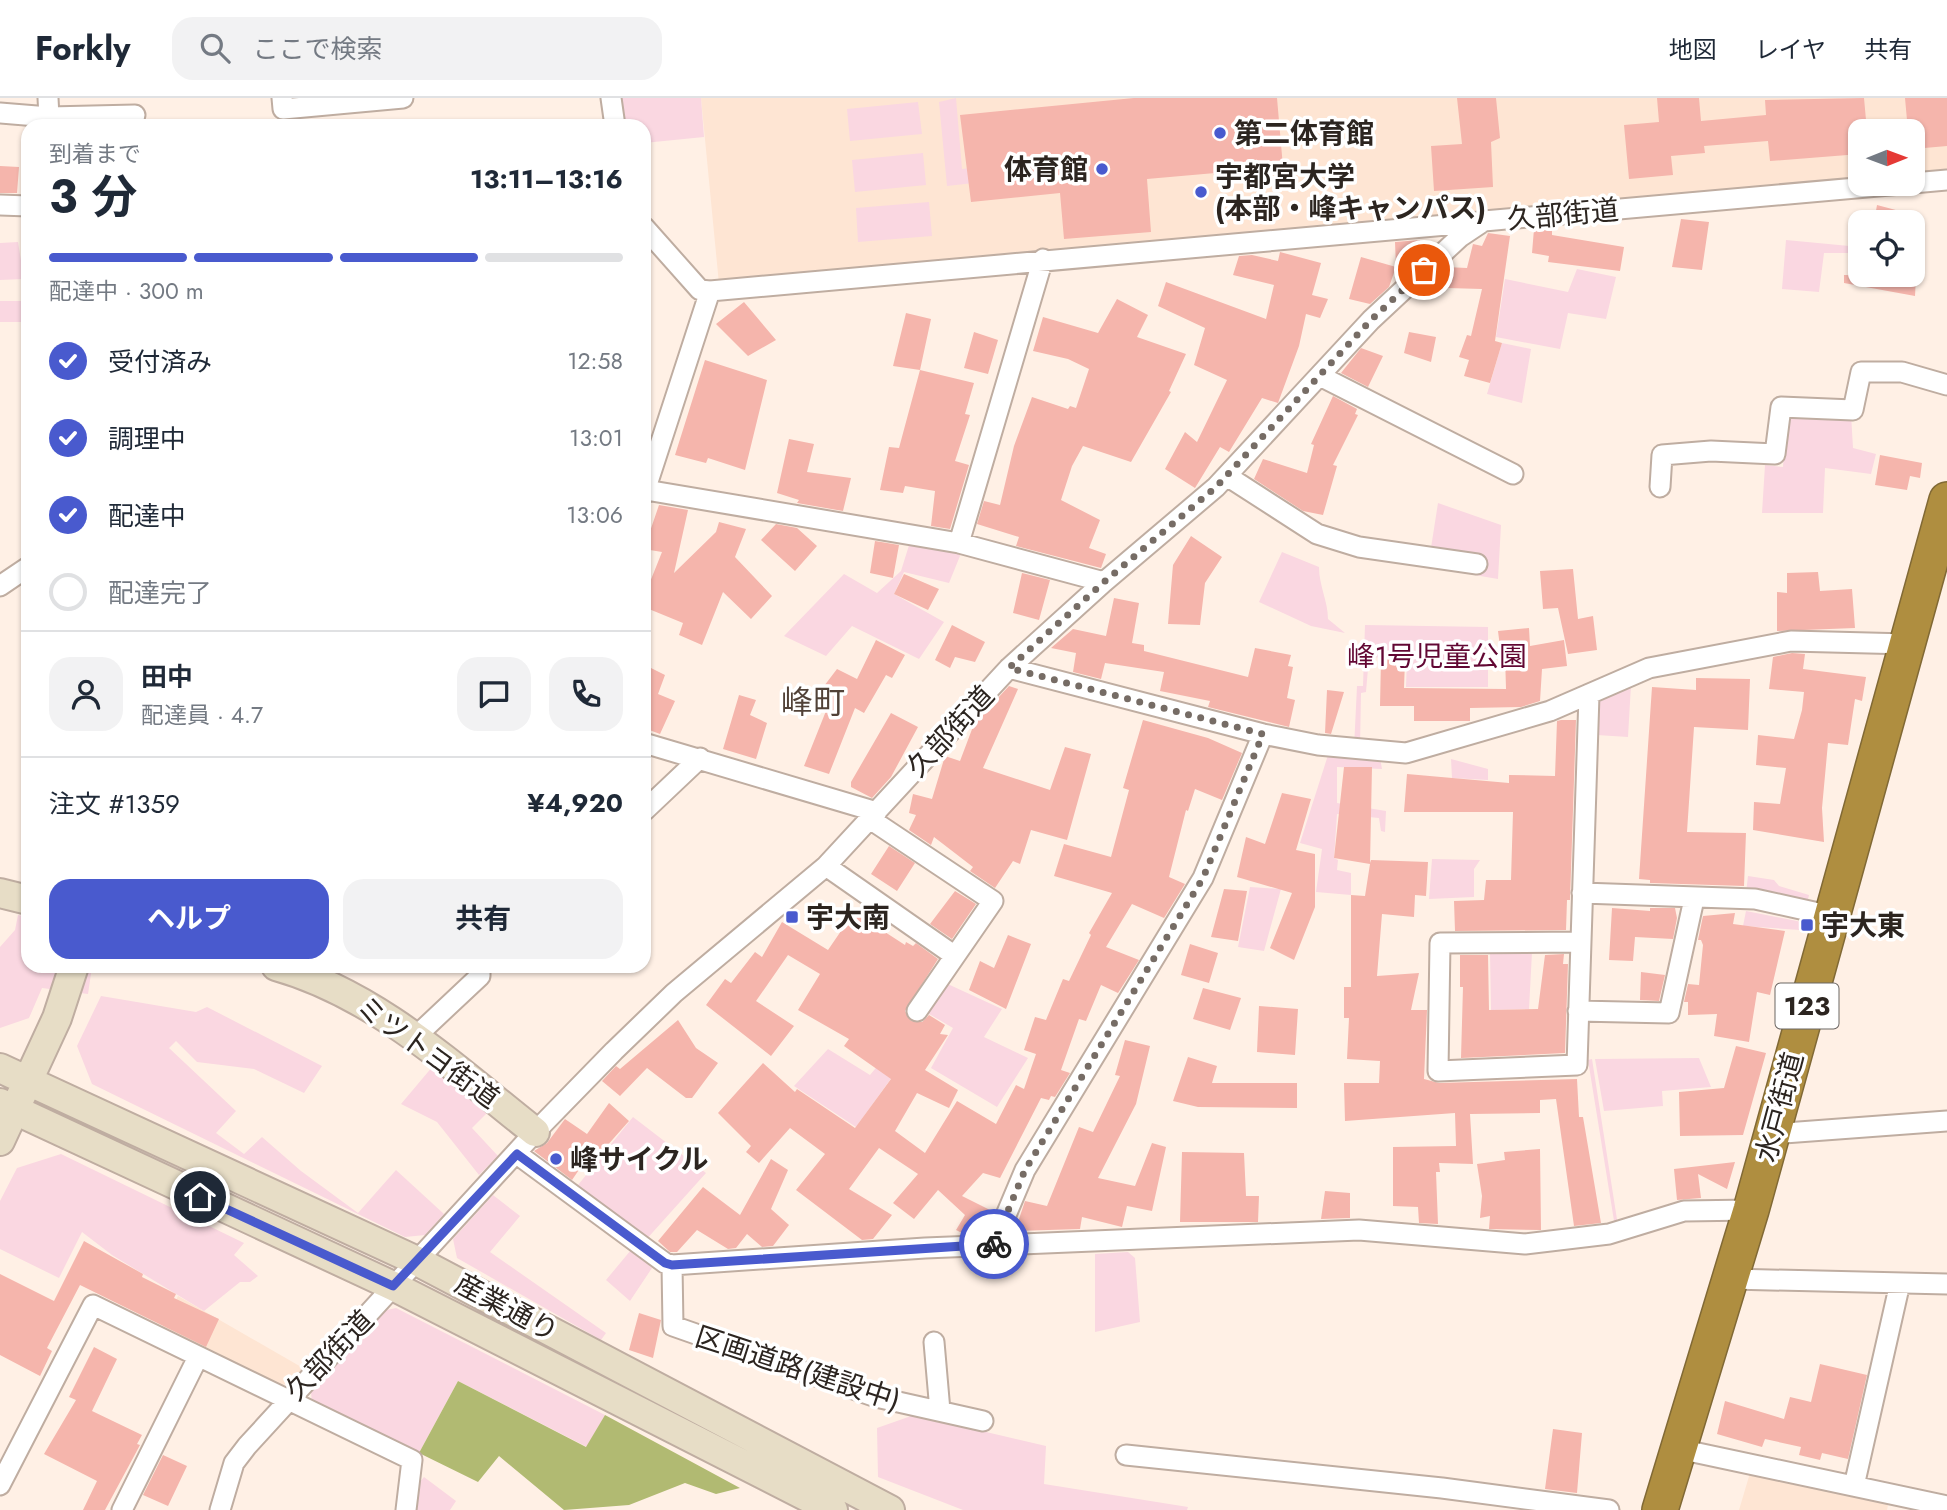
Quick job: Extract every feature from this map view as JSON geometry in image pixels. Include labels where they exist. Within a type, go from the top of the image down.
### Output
[{"type":"highway","name":"水戸街道","points":[[1660,1510],[1751,1210],[1947,500]]},
{"type":"street","points":[[282,98],[283,109],[403,98]]},
{"type":"street","points":[[611,98],[614,119]]},
{"type":"street","points":[[0,113],[135,115]]},
{"type":"street","points":[[1925,182],[1947,180]]},
{"type":"street","name":"久部街道","points":[[220,1510],[234,1462],[285,1401],[535,1132],[674,993],[826,866],[1009,668],[1227,476],[1371,320],[1460,237],[1484,221],[1848,189]]},
{"type":"street","points":[[0,205],[21,206]]},
{"type":"street","points":[[651,235],[700,290],[710,291],[1484,221]]},
{"type":"street","points":[[959,542],[1044,260]]},
{"type":"street","points":[[651,473],[710,291]]},
{"type":"street","points":[[1660,487],[1662,455],[1711,451],[1775,454],[1781,407],[1853,410],[1861,372],[1902,372],[1947,386]]},
{"type":"street","points":[[1320,376],[1513,474]]},
{"type":"street","points":[[1227,476],[1317,534],[1359,547],[1477,564]]},
{"type":"street","points":[[651,493],[959,542],[1104,582]]},
{"type":"street","points":[[0,586],[21,574]]},
{"type":"street","points":[[1009,668],[1318,746],[1406,753],[1550,711],[1649,668],[1791,642],[1908,644]]},
{"type":"street","points":[[1580,942],[1440,943],[1438,1072],[1577,1065],[1589,695]]},
{"type":"street","points":[[993,1246],[1025,1170],[1203,878],[1263,734]]},
{"type":"street","points":[[651,745],[700,758],[874,815],[993,901],[917,1012]]},
{"type":"street","points":[[651,804],[700,758]]},
{"type":"street","points":[[826,866],[955,956]]},
{"type":"street","points":[[0,893],[21,898]]},
{"type":"street","points":[[1583,893],[1694,899],[1755,899],[1832,916]]},
{"type":"street","points":[[1578,1011],[1669,1013],[1694,899]]},
{"type":"street","points":[[0,1141],[8,1107],[29,1083],[57,1018],[72,973]]},
{"type":"street","name":"ミツトヨ街道","points":[[315,973],[414,1038],[535,1132]]},
{"type":"street","points":[[414,1038],[480,976],[480,973]]},
{"type":"street","name":"産業通り","points":[[0,1068],[417,1261],[890,1510]]},
{"type":"street","name":"産業通り","points":[[8,1107],[393,1286],[833,1510]]},
{"type":"street","points":[[1772,1134],[1947,1122]]},
{"type":"street","points":[[517,1154],[665,1263],[672,1265],[993,1246],[1359,1230],[1525,1244],[1609,1234],[1684,1210],[1751,1210]]},
{"type":"street","name":"区画道路(建設中)","points":[[672,1265],[673,1326],[876,1397],[983,1421]]},
{"type":"street","points":[[1731,1279],[1947,1284]]},
{"type":"street","points":[[1854,1486],[1900,1283]]},
{"type":"street","points":[[0,1485],[93,1305],[412,1461],[406,1510]]},
{"type":"street","points":[[934,1342],[940,1412]]},
{"type":"street","points":[[122,1510],[198,1357]]},
{"type":"street","points":[[1679,1449],[1947,1506]]},
{"type":"street","points":[[1126,1455],[1495,1503],[1609,1510]]},
{"type":"shaded area","name":"宇都宮大学 (本部・峰キャンパス)","points":[[701,98],[1947,98],[1947,169],[1925,171],[1925,119],[1848,119],[1848,178],[719,284]]},
{"type":"shaded area","points":[[178,1296],[303,1368],[288,1384],[272,1386],[162,1329]]},
{"type":"shaded area","points":[[458,1381],[586,1447],[605,1415],[740,1488],[716,1494],[685,1483],[629,1505],[564,1510],[499,1456],[478,1482],[419,1453]]},
{"type":"shaded area","points":[[1750,1473],[1889,1500],[1887,1510],[1739,1510]]},
{"type":"green space","points":[[616,98],[701,98],[704,137],[651,142],[651,119],[618,119]]},
{"type":"green space","points":[[956,98],[962,169],[1051,159],[1053,174],[947,186],[939,102]]},
{"type":"green space","points":[[918,102],[922,134],[850,141],[847,109]]},
{"type":"green space","points":[[923,153],[926,185],[855,192],[852,160]]},
{"type":"green space","points":[[929,202],[932,236],[858,242],[856,208]]},
{"type":"green space","points":[[1786,240],[1848,246],[1848,253],[1824,253],[1819,292],[1782,289]]},
{"type":"green space","points":[[18,242],[21,279],[0,280],[0,243]]},
{"type":"green space","points":[[1577,269],[1616,277],[1606,319],[1568,313],[1560,349],[1496,337],[1505,279],[1568,292]]},
{"type":"green space","points":[[0,301],[21,301],[21,322],[0,322]]},
{"type":"green space","points":[[1502,343],[1531,349],[1522,403],[1487,394]]},
{"type":"green space","points":[[1851,414],[1853,448],[1876,454],[1871,474],[1825,468],[1823,513],[1762,513],[1765,465],[1783,467],[1786,415]]},
{"type":"green space","points":[[1438,503],[1501,525],[1498,579],[1428,567]]},
{"type":"green space","points":[[910,542],[962,551],[949,583],[904,572],[894,594],[944,622],[919,659],[852,626],[826,656],[784,636],[844,574],[877,593],[901,571]]},
{"type":"green space","points":[[1282,552],[1319,567],[1328,619],[1345,633],[1311,626],[1259,602]]},
{"type":"green space","name":"峰1号児童公園","points":[[1365,625],[1488,627],[1488,687],[1406,687],[1407,659],[1369,657],[1366,692],[1361,693],[1360,747],[1354,748],[1357,686],[1363,686]]},
{"type":"green space","points":[[1631,685],[1628,737],[1597,735],[1599,702],[1605,696]]},
{"type":"green space","points":[[1329,752],[1380,758],[1382,769],[1337,767],[1337,803],[1386,811],[1385,832],[1381,831],[1379,818],[1337,814],[1334,858],[1338,860],[1337,870],[1351,873],[1351,895],[1316,892],[1322,849],[1300,843]]},
{"type":"green space","points":[[1451,759],[1488,769],[1488,780],[1452,778]]},
{"type":"green space","points":[[1432,859],[1480,860],[1474,869],[1474,897],[1429,899]]},
{"type":"green space","points":[[1748,876],[1774,880],[1779,886],[1809,895],[1807,904],[1746,893]]},
{"type":"green space","points":[[1250,887],[1281,889],[1264,951],[1238,947]]},
{"type":"green space","points":[[1746,911],[1802,922],[1800,930],[1743,926]]},
{"type":"green space","points":[[18,915],[21,916],[21,973],[91,973],[88,994],[42,988],[29,1018],[0,1028],[0,947],[15,930]]},
{"type":"green space","points":[[1490,952],[1532,952],[1529,1009],[1491,1010]]},
{"type":"green space","points":[[939,980],[1002,1009],[984,1037],[1028,1058],[997,1107],[931,1068],[953,1028],[919,1008]]},
{"type":"green space","points":[[101,996],[196,1012],[207,1007],[322,1066],[304,1093],[254,1069],[197,1062],[176,1041],[169,1048],[236,1111],[216,1133],[244,1154],[262,1137],[301,1171],[358,1213],[396,1170],[444,1214],[425,1235],[405,1237],[92,1084],[77,1046]]},
{"type":"green space","points":[[894,1046],[908,1055],[856,1127],[794,1086],[828,1049],[870,1075]]},
{"type":"green space","points":[[1699,1058],[1711,1087],[1662,1091],[1663,1106],[1604,1111],[1595,1059]]},
{"type":"green space","points":[[1592,1059],[1618,1226],[1615,1227],[1588,1060]]},
{"type":"green space","points":[[433,1066],[492,1108],[472,1128],[498,1156],[479,1175],[437,1122],[401,1104]]},
{"type":"green space","points":[[633,1117],[706,1173],[644,1242],[574,1190]]},
{"type":"green space","points":[[61,1154],[244,1243],[234,1255],[258,1276],[250,1282],[240,1282],[204,1311],[112,1255],[82,1232],[59,1278],[0,1249],[0,1201],[17,1168]]},
{"type":"green space","points":[[493,1195],[520,1216],[490,1252],[606,1333],[601,1340],[457,1258],[453,1239]]},
{"type":"green space","points":[[631,1250],[652,1268],[630,1301],[606,1280]]},
{"type":"green space","points":[[1128,1252],[1135,1258],[1140,1322],[1095,1332],[1095,1254]]},
{"type":"green space","points":[[396,1308],[605,1415],[587,1447],[458,1381],[419,1453],[312,1403],[311,1392],[382,1311]]},
{"type":"green space","points":[[914,1415],[1046,1446],[1044,1484],[1188,1507],[1187,1510],[963,1510],[878,1477],[877,1428]]},
{"type":"green space","points":[[424,1477],[456,1501],[450,1510],[411,1510],[412,1492]]},
{"type":"building","points":[[1134,98],[1277,98],[1283,167],[1147,179],[1151,232],[1064,239],[1060,193],[971,202],[960,115]]},
{"type":"building","points":[[1457,98],[1496,98],[1500,138],[1491,142],[1493,187],[1434,191],[1431,146],[1462,144]]},
{"type":"building","points":[[1657,98],[1699,98],[1701,121],[1766,115],[1765,100],[1864,98],[1866,119],[1848,119],[1848,155],[1770,161],[1768,141],[1704,146],[1705,153],[1671,156],[1673,175],[1629,179],[1624,125],[1659,122]]},
{"type":"building","points":[[1905,98],[1947,98],[1947,146],[1925,148],[1925,119],[1907,119]]},
{"type":"building","points":[[0,166],[19,167],[17,193],[0,193]]},
{"type":"building","points":[[1877,205],[1896,210],[1876,210]]},
{"type":"building","points":[[1681,219],[1709,222],[1702,270],[1672,267]]},
{"type":"building","points":[[1534,229],[1552,231],[1552,235],[1624,247],[1620,271],[1548,262],[1549,256],[1532,253]]},
{"type":"building","points":[[1488,233],[1510,236],[1495,341],[1502,343],[1490,383],[1464,376],[1469,360],[1459,357],[1467,335],[1471,336],[1482,289],[1447,288],[1446,267],[1467,268],[1473,244],[1482,246]]},
{"type":"building","points":[[1420,240],[1422,256],[1412,265],[1396,267],[1395,242]]},
{"type":"building","points":[[1280,252],[1321,263],[1312,295],[1328,299],[1320,318],[1306,314],[1299,346],[1278,403],[1262,398],[1229,452],[1220,447],[1195,488],[1165,469],[1185,432],[1197,442],[1227,380],[1194,365],[1205,328],[1158,306],[1166,282],[1266,319],[1274,285],[1233,275],[1239,256],[1252,255],[1278,261]]},
{"type":"building","points":[[1361,257],[1396,267],[1389,287],[1370,304],[1349,299]]},
{"type":"building","points":[[1844,275],[1848,275],[1848,284],[1844,283]]},
{"type":"building","points":[[1866,287],[1915,287],[1915,296]]},
{"type":"building","points":[[1117,299],[1148,315],[1137,337],[1186,354],[1169,391],[1171,392],[1131,462],[1083,446],[1072,466],[1061,500],[1100,520],[1089,548],[1106,554],[1101,568],[1016,546],[1019,537],[977,524],[984,501],[1000,505],[1014,446],[1032,397],[1068,409],[1070,406],[1076,408],[1089,369],[1068,359],[1033,351],[1043,317],[1098,333]]},
{"type":"building","points":[[744,302],[776,340],[748,356],[716,324]]},
{"type":"building","points":[[906,313],[931,319],[920,370],[893,366]]},
{"type":"building","points":[[974,332],[998,340],[988,374],[964,368]]},
{"type":"building","points":[[1409,332],[1436,337],[1431,362],[1404,353]]},
{"type":"building","points":[[1361,348],[1383,356],[1368,387],[1341,373]]},
{"type":"building","points":[[705,360],[767,380],[745,470],[708,458],[706,463],[675,455]]},
{"type":"building","points":[[920,370],[974,383],[965,414],[970,415],[955,461],[969,465],[950,529],[931,526],[935,491],[905,486],[903,493],[880,490],[889,447],[899,448]]},
{"type":"building","points":[[1333,396],[1357,409],[1355,414],[1358,415],[1333,465],[1337,466],[1323,515],[1303,511],[1254,479],[1263,459],[1307,473],[1314,445],[1311,444]]},
{"type":"building","points":[[789,439],[814,444],[807,472],[851,478],[843,511],[797,503],[799,500],[777,493]]},
{"type":"building","points":[[1880,455],[1922,463],[1920,478],[1910,476],[1907,490],[1875,485]]},
{"type":"building","points":[[659,505],[688,510],[674,573],[716,532],[719,522],[746,529],[735,557],[772,596],[751,619],[723,592],[702,645],[679,635],[683,623],[651,610],[651,580],[662,552],[651,550],[651,528]]},
{"type":"building","points":[[776,524],[797,528],[817,546],[795,571],[761,540]]},
{"type":"building","points":[[1191,536],[1222,557],[1205,583],[1200,625],[1168,624],[1173,565]]},
{"type":"building","points":[[875,541],[899,545],[893,578],[870,573]]},
{"type":"building","points":[[1573,569],[1578,619],[1593,616],[1597,650],[1568,654],[1558,608],[1543,609],[1540,571]]},
{"type":"building","points":[[1818,572],[1820,591],[1852,589],[1855,628],[1777,631],[1777,592],[1787,593],[1787,573]]},
{"type":"building","points":[[1022,573],[1050,580],[1039,620],[1013,613]]},
{"type":"building","points":[[904,574],[939,589],[928,610],[894,594]]},
{"type":"building","points":[[1114,598],[1139,603],[1132,643],[1144,645],[1144,651],[1248,677],[1255,648],[1291,655],[1288,666],[1293,667],[1287,698],[1295,700],[1289,727],[1208,707],[1210,701],[1160,691],[1164,672],[1105,663],[1101,679],[1073,672],[1076,653],[1051,648],[1073,629],[1106,636]]},
{"type":"building","points":[[952,625],[985,642],[975,662],[955,657],[950,668],[935,660]]},
{"type":"building","points":[[1529,628],[1530,646],[1564,640],[1567,666],[1542,669],[1540,701],[1521,707],[1470,708],[1470,721],[1414,721],[1414,706],[1380,706],[1381,659],[1405,660],[1404,688],[1506,689],[1505,655],[1501,655],[1498,631]]},
{"type":"building","points":[[876,640],[905,655],[892,678],[886,675],[864,713],[855,708],[829,774],[804,766],[832,696],[821,690],[837,669],[857,679]]},
{"type":"building","points":[[1792,653],[1805,654],[1803,669],[1866,677],[1862,701],[1855,699],[1848,745],[1828,743],[1822,808],[1824,842],[1753,830],[1754,802],[1780,804],[1786,768],[1756,765],[1758,735],[1794,739],[1802,710],[1804,692],[1769,689],[1773,657]]},
{"type":"building","points":[[651,668],[665,675],[658,694],[675,701],[660,734],[651,731]]},
{"type":"building","points":[[1696,678],[1750,679],[1748,730],[1694,727],[1687,832],[1746,833],[1744,886],[1650,883],[1650,880],[1639,879],[1652,687],[1696,690]]},
{"type":"building","points":[[1009,686],[1018,689],[983,768],[1050,790],[1065,747],[1091,754],[1067,840],[1031,830],[1020,864],[1013,861],[995,888],[970,871],[973,867],[934,837],[931,845],[909,830],[916,815],[909,813],[913,794],[932,799],[945,756],[960,761],[974,724]]},
{"type":"building","points":[[1327,690],[1344,692],[1331,734],[1325,733]]},
{"type":"building","points":[[739,695],[756,700],[750,715],[767,723],[756,759],[723,749]]},
{"type":"building","points":[[891,713],[918,727],[891,777],[872,798],[851,787],[851,782]]},
{"type":"building","points":[[1143,720],[1208,738],[1242,753],[1222,800],[1195,789],[1188,811],[1186,810],[1169,877],[1185,884],[1164,918],[1132,904],[1106,947],[1139,960],[1118,993],[1101,985],[1086,1021],[1079,1019],[1061,1070],[1070,1073],[1055,1097],[1051,1096],[1049,1100],[1041,1098],[1000,1178],[983,1173],[962,1196],[994,1212],[984,1233],[964,1234],[956,1230],[965,1215],[938,1190],[914,1219],[893,1203],[918,1174],[879,1148],[849,1189],[892,1215],[873,1239],[862,1240],[796,1190],[825,1154],[790,1128],[759,1163],[746,1152],[751,1146],[718,1113],[763,1063],[795,1092],[797,1089],[855,1128],[891,1079],[844,1046],[849,1039],[798,1010],[820,974],[788,955],[756,1001],[794,1026],[771,1056],[706,1005],[725,979],[731,983],[755,952],[762,957],[782,922],[828,950],[854,912],[905,945],[906,942],[913,946],[916,943],[938,959],[905,1011],[911,1021],[922,1022],[929,1015],[945,1025],[940,1034],[948,1035],[925,1070],[958,1090],[949,1108],[917,1093],[895,1131],[925,1153],[957,1101],[996,1124],[1016,1085],[1024,1089],[1036,1054],[1024,1050],[1035,1017],[1046,1020],[1063,979],[1069,981],[1091,935],[1089,933],[1112,893],[1054,876],[1064,844],[1111,857],[1129,790],[1123,788]]},
{"type":"building","points":[[1576,720],[1570,900],[1567,900],[1566,930],[1455,931],[1454,901],[1484,900],[1486,880],[1511,880],[1513,812],[1404,812],[1407,774],[1509,783],[1509,775],[1555,776],[1557,721]]},
{"type":"building","points":[[1344,767],[1372,767],[1370,863],[1371,860],[1428,862],[1426,896],[1415,895],[1414,917],[1382,914],[1377,976],[1419,973],[1411,1010],[1427,1010],[1424,1079],[1439,1083],[1577,1079],[1579,1117],[1583,1117],[1601,1223],[1574,1226],[1556,1099],[1540,1100],[1540,1113],[1470,1114],[1473,1164],[1439,1163],[1440,1172],[1436,1172],[1438,1224],[1419,1223],[1418,1207],[1393,1206],[1393,1147],[1456,1146],[1455,1113],[1345,1121],[1344,1083],[1379,1083],[1380,1061],[1347,1059],[1349,1018],[1344,1018],[1344,987],[1351,987],[1351,895],[1365,896],[1370,864],[1334,858]]},
{"type":"building","points":[[1282,793],[1311,799],[1296,850],[1315,854],[1315,907],[1294,960],[1270,948],[1292,893],[1237,877],[1246,837],[1265,844]]},
{"type":"building","points":[[889,846],[915,863],[897,891],[871,874]]},
{"type":"building","points":[[1224,889],[1247,891],[1238,941],[1211,937]]},
{"type":"building","points":[[955,891],[976,904],[952,939],[930,924]]},
{"type":"building","points":[[1612,908],[1650,911],[1650,908],[1675,908],[1677,918],[1673,939],[1635,937],[1633,961],[1609,960]]},
{"type":"building","points":[[1735,913],[1733,924],[1785,931],[1770,995],[1757,992],[1749,1042],[1714,1036],[1717,1014],[1688,1015],[1688,1002],[1684,1002],[1688,984],[1699,985],[1703,945],[1701,940],[1698,940],[1703,916]]},
{"type":"building","points":[[1008,935],[1031,944],[1006,1009],[969,990],[980,961],[994,968]]},
{"type":"building","points":[[1190,944],[1218,953],[1209,983],[1181,975]]},
{"type":"building","points":[[1564,954],[1563,964],[1568,964],[1565,1053],[1461,1058],[1463,987],[1460,987],[1460,955],[1488,955],[1489,1010],[1538,1009],[1545,955]]},
{"type":"building","points":[[1641,972],[1665,975],[1659,1001],[1640,1000]]},
{"type":"building","points":[[1203,988],[1241,998],[1230,1030],[1193,1019]]},
{"type":"building","points":[[1259,1006],[1298,1009],[1295,1055],[1257,1052]]},
{"type":"building","points":[[678,1020],[696,1048],[718,1063],[692,1098],[686,1098],[647,1068],[620,1096],[602,1081],[616,1066],[620,1069]]},
{"type":"building","points":[[1125,1040],[1150,1046],[1136,1104],[1098,1178],[1135,1186],[1152,1143],[1166,1147],[1152,1211],[1127,1206],[1122,1227],[1082,1217],[1080,1229],[1015,1231],[1025,1201],[1047,1206],[1079,1127],[1093,1132],[1120,1076],[1115,1075]]},
{"type":"building","points":[[1736,1046],[1766,1053],[1743,1135],[1680,1136],[1679,1092],[1724,1088]]},
{"type":"building","points":[[1188,1057],[1217,1066],[1212,1083],[1297,1083],[1297,1108],[1198,1107],[1173,1101]]},
{"type":"building","points":[[609,1103],[629,1121],[590,1165],[585,1161],[572,1180],[534,1151],[547,1143],[565,1119],[587,1134]]},
{"type":"building","points":[[1540,1149],[1541,1230],[1489,1229],[1490,1216],[1480,1218],[1482,1196],[1477,1164],[1505,1160],[1504,1152]]},
{"type":"building","points":[[1182,1152],[1244,1153],[1246,1196],[1259,1196],[1258,1222],[1180,1222]]},
{"type":"building","points":[[771,1159],[788,1170],[771,1209],[789,1225],[773,1246],[762,1247],[747,1234],[736,1248],[728,1249],[697,1230],[677,1252],[670,1252],[658,1241],[703,1187],[740,1215]]},
{"type":"building","points":[[1735,1162],[1727,1189],[1698,1174],[1701,1198],[1677,1200],[1674,1169]]},
{"type":"building","points":[[1325,1191],[1350,1193],[1350,1218],[1321,1219]]},
{"type":"building","points":[[84,1241],[143,1274],[142,1277],[176,1294],[174,1298],[219,1319],[206,1347],[80,1285],[47,1348],[52,1351],[40,1376],[0,1355],[0,1274],[54,1301]]},
{"type":"building","points":[[639,1313],[661,1320],[653,1358],[629,1350]]},
{"type":"building","points":[[94,1347],[117,1359],[92,1411],[142,1435],[137,1444],[140,1445],[105,1510],[83,1510],[97,1481],[44,1454],[76,1400],[69,1397]]},
{"type":"building","points":[[1820,1364],[1867,1375],[1848,1459],[1822,1453],[1820,1460],[1799,1455],[1801,1447],[1765,1439],[1762,1447],[1717,1434],[1725,1401],[1784,1419],[1790,1397],[1811,1402]]},
{"type":"building","points":[[1553,1429],[1582,1433],[1577,1493],[1545,1489]]},
{"type":"building","points":[[163,1455],[187,1466],[168,1506],[143,1495]]},
{"type":"way so far","points":[[994,1244],[1025,1170],[1203,878],[1263,734],[1009,668],[1104,582],[1216,487],[1371,320],[1424,270]]},
{"type":"place","name":"第二体育館","points":[[1220,133]]},
{"type":"place","name":"体育館","points":[[1102,169]]},
{"type":"place","name":"宇都宮大学 (本部・峰キャンパス)","points":[[1201,192]]},
{"type":"place","name":"宇大南","points":[[792,917]]},
{"type":"place","name":"宇大東","points":[[1807,925]]},
{"type":"place","name":"峰サイクル","points":[[556,1159]]},
{"type":"district","name":"峰町","points":[[813,702]]},
{"type":"route","points":[[200,1197],[393,1286],[517,1154],[665,1263],[672,1265],[994,1244]]}]
